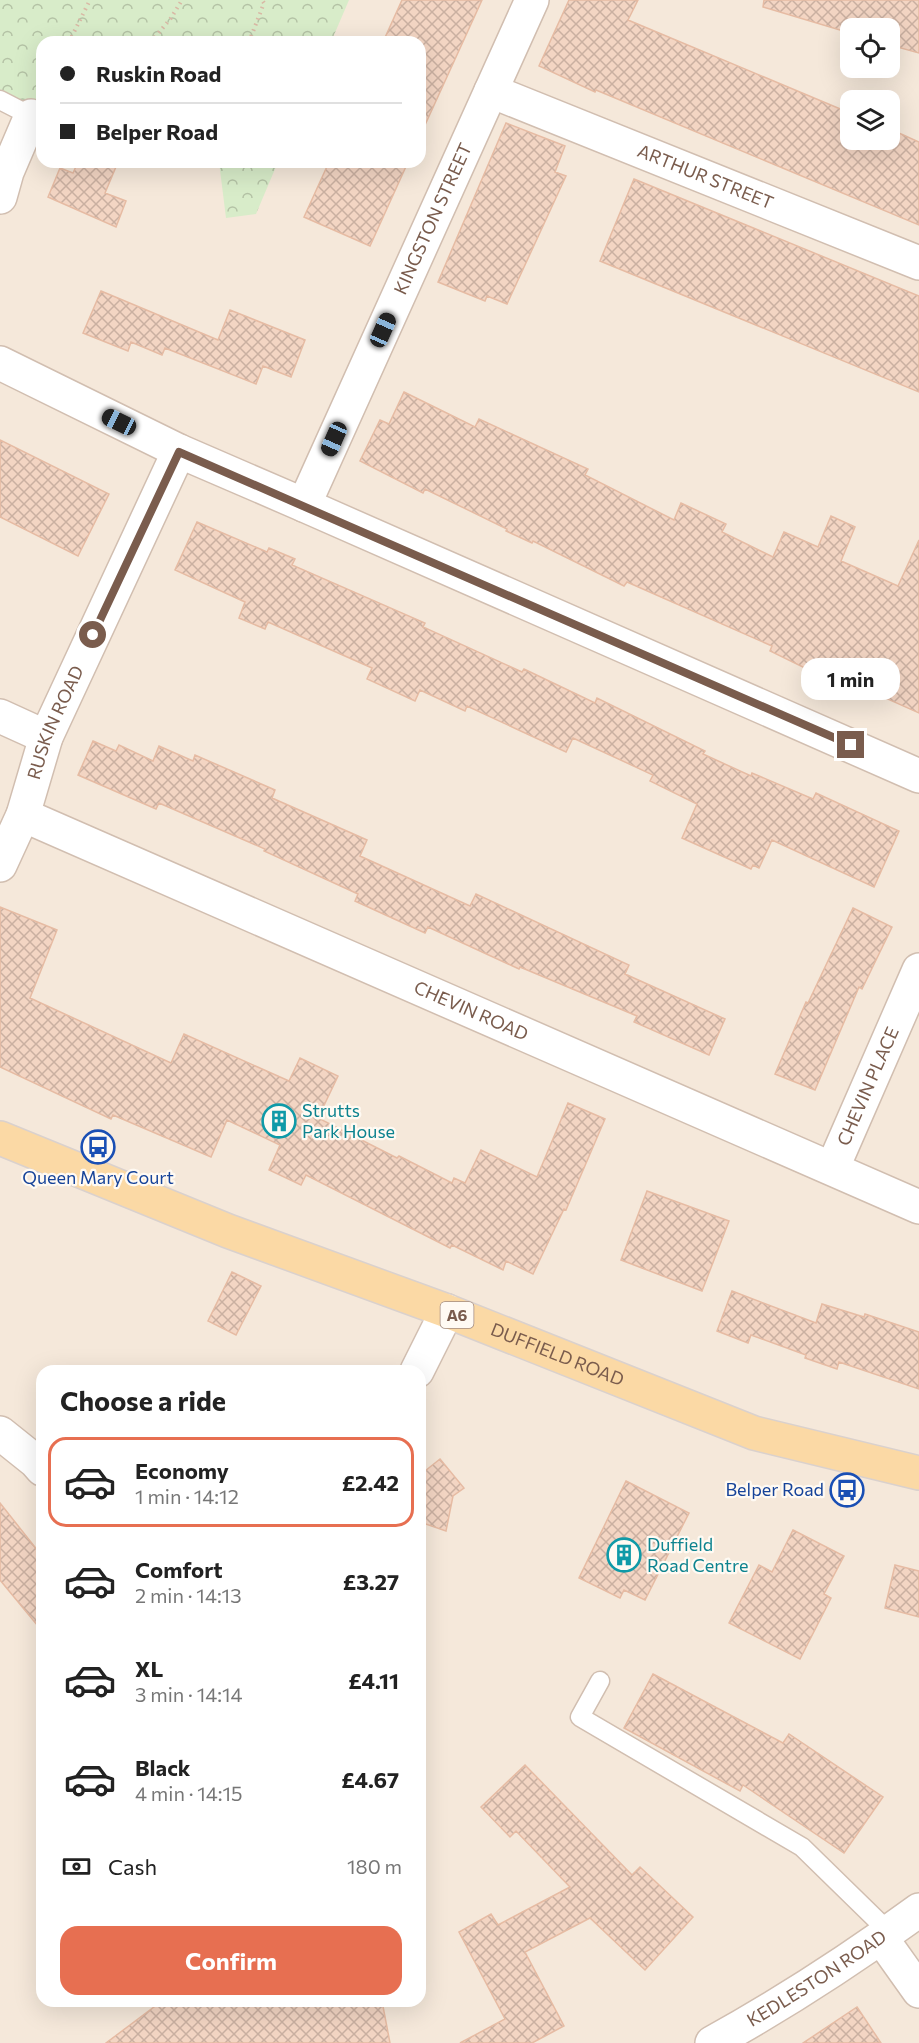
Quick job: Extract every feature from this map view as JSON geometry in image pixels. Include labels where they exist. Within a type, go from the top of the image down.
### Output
[{"type":"main road","name":"DUFFIELD ROAD","points":[[0,1138],[228,1231],[447,1311],[754,1433],[919,1473]]},
{"type":"street","name":"KINGSTON STREET","points":[[304,505],[532,0]]},
{"type":"street","name":"ARTHUR STREET","points":[[491,91],[919,263]]},
{"type":"street","points":[[0,197],[31,117]]},
{"type":"street","points":[[0,363],[179,452],[919,777]]},
{"type":"street","name":"RUSKIN ROAD","points":[[0,865],[23,815],[45,737],[179,452]]},
{"type":"street","points":[[0,716],[45,737]]},
{"type":"street","name":"CHEVIN ROAD","points":[[23,815],[833,1167],[919,1207]]},
{"type":"street","name":"CHEVIN PLACE","points":[[833,1167],[919,970]]},
{"type":"street","points":[[420,1365],[447,1311]]},
{"type":"street","points":[[0,1433],[36,1462]]},
{"type":"street","name":"KEDLESTON ROAD","points":[[712,2043],[749,2034],[919,1910]]},
{"type":"street","points":[[885,1935],[919,1991]]},
{"type":"lane","points":[[0,100],[31,117]]},
{"type":"lane","points":[[600,1682],[580,1718],[802,1847],[885,1935]]},
{"type":"path","points":[[72,36],[90,0]]},
{"type":"path","points":[[156,36],[182,0]]},
{"type":"path","points":[[251,36],[264,3],[262,0]]},
{"type":"shaded area","points":[[331,0],[919,0],[919,2043],[0,2043],[0,104],[36,106],[36,168],[426,168],[426,36],[315,36]]},
{"type":"green space","points":[[0,0],[349,0],[334,36],[36,36],[36,106],[0,104]]},
{"type":"green space","points":[[220,168],[275,168],[256,214],[226,218]]},
{"type":"building","points":[[402,0],[482,0],[426,123],[426,36],[386,36]]},
{"type":"building","points":[[569,0],[638,0],[628,20],[840,109],[840,150],[900,150],[900,133],[919,142],[919,225],[596,90],[595,92],[539,66]]},
{"type":"building","points":[[764,0],[919,0],[919,53],[900,48],[900,18],[840,18],[840,30],[763,7]]},
{"type":"building","points":[[506,123],[565,146],[555,172],[566,176],[507,304],[487,296],[485,301],[438,282]]},
{"type":"building","points":[[60,168],[73,173],[75,168],[115,168],[105,193],[126,201],[116,227],[48,197]]},
{"type":"building","points":[[326,168],[405,168],[370,246],[304,217]]},
{"type":"building","points":[[634,179],[919,296],[919,392],[600,261]]},
{"type":"building","points":[[101,291],[218,340],[230,310],[305,340],[291,377],[263,366],[256,384],[165,348],[162,355],[131,342],[128,351],[83,333]]},
{"type":"building","points":[[404,392],[475,427],[479,419],[588,469],[585,475],[674,520],[681,503],[726,524],[722,532],[773,557],[784,532],[818,547],[831,516],[855,527],[841,561],[898,586],[919,540],[919,713],[812,665],[809,670],[770,651],[772,646],[627,582],[624,586],[533,541],[532,543],[506,531],[507,529],[425,489],[423,493],[360,461],[380,420],[389,424]]},
{"type":"building","points":[[0,440],[109,494],[78,556],[0,517]]},
{"type":"building","points":[[197,522],[267,552],[269,548],[295,559],[292,565],[425,623],[423,627],[522,672],[524,669],[595,703],[597,698],[705,751],[703,754],[751,776],[752,773],[813,799],[816,793],[899,831],[874,887],[772,840],[759,868],[753,865],[751,869],[682,838],[697,804],[650,781],[653,775],[573,738],[566,752],[467,706],[465,711],[420,690],[415,701],[367,679],[372,668],[268,622],[265,629],[239,618],[245,602],[175,570]]},
{"type":"building","points":[[93,741],[116,751],[119,745],[153,761],[159,746],[193,761],[195,755],[275,790],[272,798],[367,840],[360,856],[470,906],[476,894],[629,965],[625,974],[725,1019],[709,1055],[634,1022],[637,1016],[520,967],[519,969],[428,927],[425,933],[355,901],[358,894],[264,851],[265,849],[159,803],[156,809],[78,775]]},
{"type":"building","points":[[0,907],[57,930],[30,998],[171,1063],[184,1034],[289,1081],[300,1058],[338,1076],[318,1118],[452,1183],[454,1178],[465,1183],[481,1150],[537,1177],[568,1103],[605,1119],[566,1210],[564,1209],[533,1274],[506,1261],[503,1270],[452,1245],[450,1248],[306,1175],[301,1185],[269,1170],[280,1145],[227,1120],[211,1157],[113,1115],[111,1119],[0,1067]]},
{"type":"building","points":[[853,908],[892,927],[862,989],[859,987],[815,1090],[775,1074],[806,1002],[808,1003]]},
{"type":"building","points":[[647,1191],[729,1221],[702,1291],[621,1260]]},
{"type":"building","points":[[232,1272],[261,1286],[236,1335],[208,1321]]},
{"type":"building","points":[[732,1291],[816,1323],[822,1304],[864,1317],[865,1314],[919,1332],[919,1389],[839,1362],[837,1369],[751,1335],[748,1343],[717,1331]]},
{"type":"building","points":[[440,1459],[464,1488],[453,1496],[446,1531],[426,1524],[426,1470]]},
{"type":"building","name":"Duffield Road Centre","points":[[626,1481],[689,1513],[645,1600],[624,1590],[620,1598],[579,1578]]},
{"type":"building","points":[[0,1503],[36,1548],[36,1624],[0,1580]]},
{"type":"building","points":[[793,1530],[844,1556],[824,1594],[831,1598],[800,1659],[729,1623],[759,1565],[772,1572]]},
{"type":"building","points":[[895,1565],[919,1571],[919,1617],[885,1608]]},
{"type":"building","points":[[653,1674],[783,1743],[789,1734],[883,1797],[844,1853],[743,1785],[740,1791],[624,1728]]},
{"type":"building","points":[[525,1765],[632,1875],[640,1867],[693,1917],[645,1970],[590,1918],[525,1952],[564,2026],[532,2043],[460,2043],[505,2019],[459,1932],[491,1914],[498,1925],[570,1887],[516,1831],[510,1837],[481,1807]]},
{"type":"building","points":[[154,2007],[383,2007],[390,2043],[106,2043]]},
{"type":"building","points":[[857,2007],[881,2043],[803,2043]]},
{"type":"place","name":"Strutts Park House","points":[[279,1121]]},
{"type":"place","name":"Queen Mary Court","points":[[98,1147]]},
{"type":"place","name":"Belper Road","points":[[847,1490]]},
{"type":"place","name":"Duffield Road Centre","points":[[624,1555]]},
{"type":"route","points":[[93,635],[179,452],[851,745]]}]
